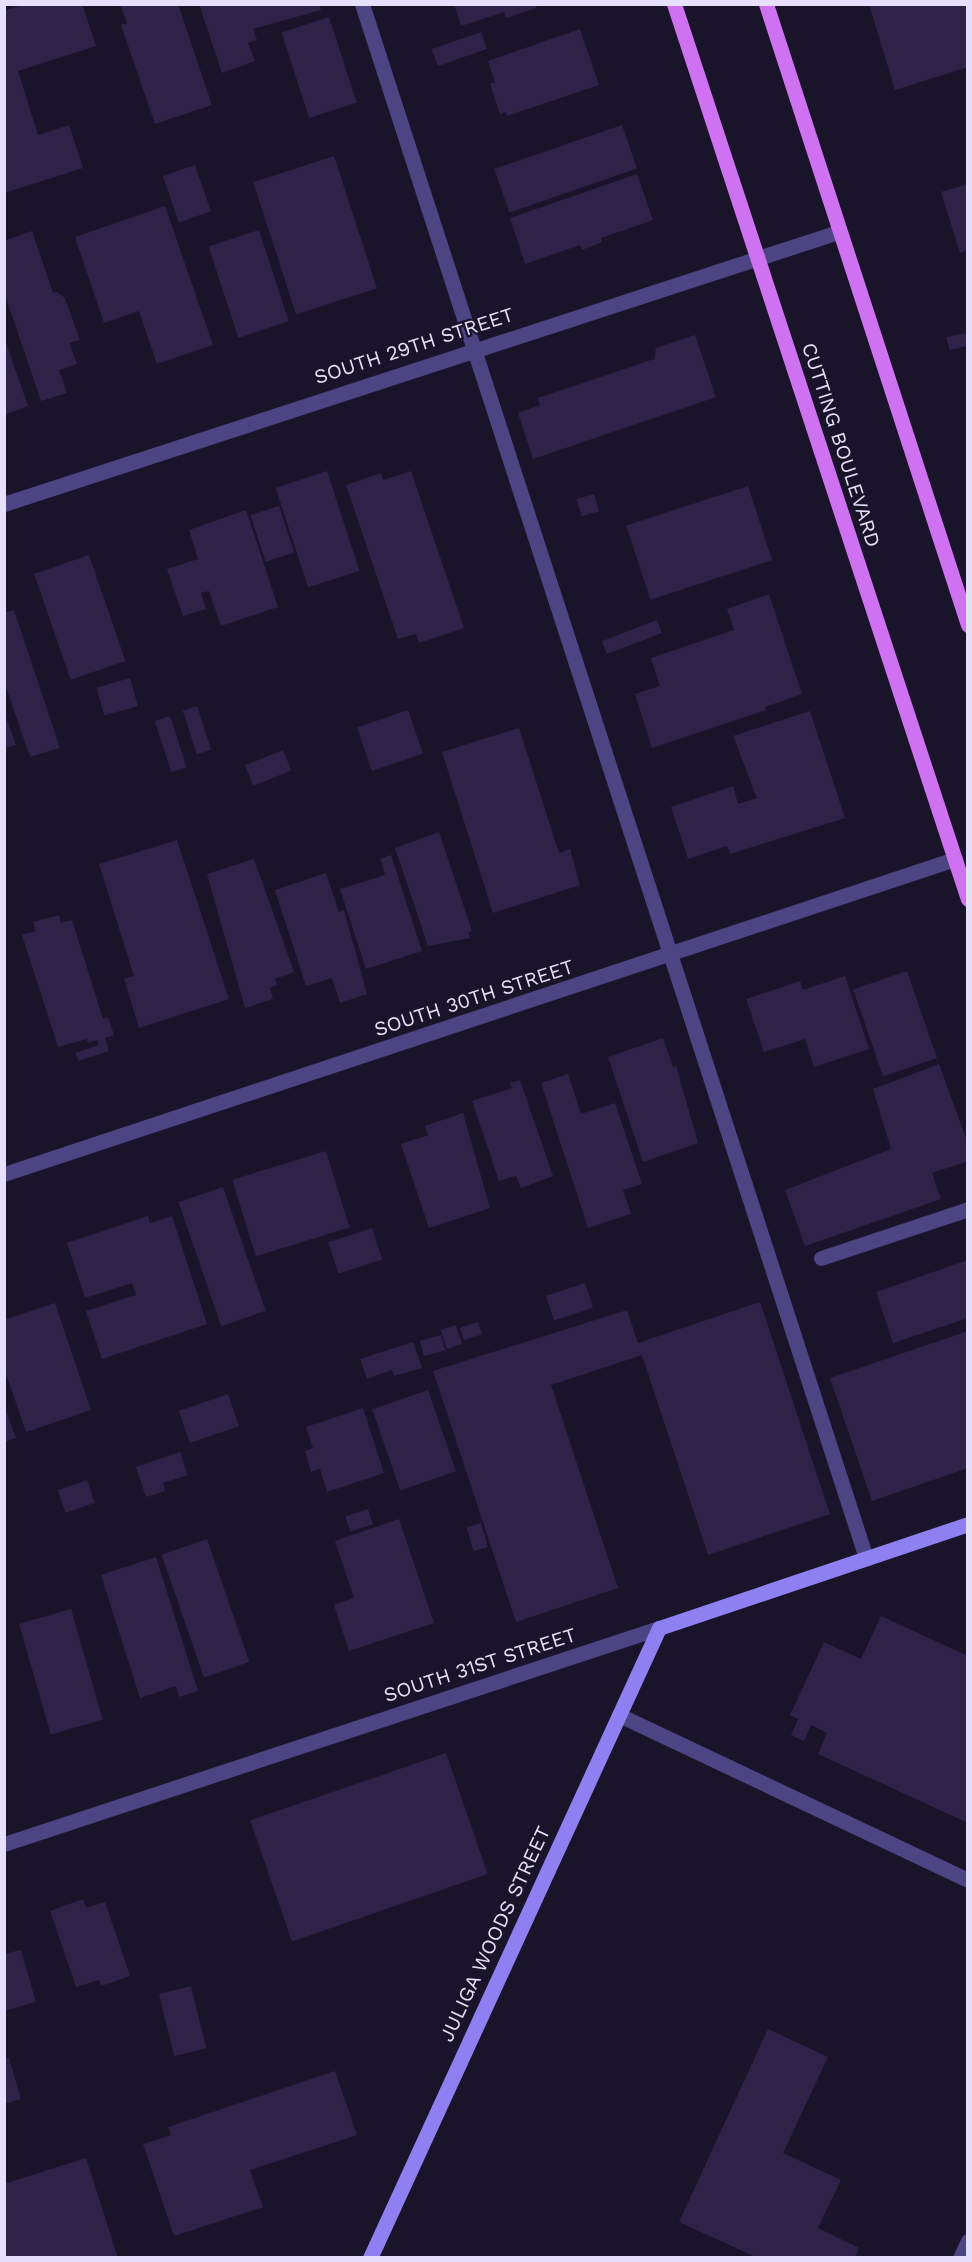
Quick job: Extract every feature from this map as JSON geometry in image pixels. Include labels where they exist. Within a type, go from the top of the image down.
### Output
[{"type":"main road","name":"CUTTING BOULEVARD","points":[[674,4],[968,899]]},
{"type":"main road","points":[[766,4],[838,232],[968,626]]},
{"type":"street","points":[[362,4],[866,1558]]},
{"type":"street","name":"SOUTH 29TH STREET","points":[[4,504],[473,348],[838,232]]},
{"type":"street","name":"SOUTH 30TH STREET","points":[[4,1174],[955,859]]},
{"type":"street","points":[[820,1258],[968,1209]]},
{"type":"street","name":"SOUTH 31ST STREET","points":[[4,1844],[968,1524]]},
{"type":"street","name":"JULIGA WOODS STREET","points":[[370,2258],[659,1628]]},
{"type":"street","points":[[619,1715],[968,1880]]},
{"type":"street","points":[[960,2258],[968,2241]]},
{"type":"building","points":[[25,4],[82,4],[96,46],[18,71],[38,135],[69,125],[83,168],[4,193],[4,11]]},
{"type":"building","points":[[120,4],[178,4],[212,105],[155,124],[121,25],[127,23]]},
{"type":"building","points":[[199,4],[319,4],[321,10],[253,29],[257,40],[248,43],[255,61],[222,73]]},
{"type":"building","points":[[454,4],[535,4],[536,8],[506,18],[504,12],[461,26]]},
{"type":"building","points":[[869,4],[968,4],[968,67],[895,90]]},
{"type":"building","points":[[329,17],[357,103],[309,118],[281,32]]},
{"type":"building","points":[[580,29],[599,85],[507,116],[505,112],[500,114],[490,84],[495,82],[488,61]]},
{"type":"building","points":[[481,32],[487,49],[438,66],[432,49]]},
{"type":"building","points":[[622,125],[637,168],[509,212],[494,169]]},
{"type":"building","points":[[334,156],[377,288],[296,314],[253,182]]},
{"type":"building","points":[[195,165],[211,211],[179,222],[163,176]]},
{"type":"building","points":[[637,174],[653,220],[601,238],[602,242],[582,250],[580,245],[525,264],[510,218]]},
{"type":"building","points":[[968,184],[968,250],[960,253],[941,192]]},
{"type":"building","points":[[165,206],[213,345],[157,364],[139,311],[104,323],[75,237]]},
{"type":"building","points":[[259,230],[289,321],[238,338],[209,246]]},
{"type":"building","points":[[32,231],[53,293],[57,292],[65,298],[80,340],[69,343],[77,364],[59,370],[67,393],[41,401],[4,292],[4,241]]},
{"type":"building","points":[[965,333],[968,346],[949,350],[946,337]]},
{"type":"building","points":[[695,335],[716,397],[533,459],[518,413],[540,405],[538,398],[654,359],[656,348]]},
{"type":"building","points":[[4,337],[28,406],[4,415]]},
{"type":"building","points":[[327,471],[359,571],[308,588],[276,488]]},
{"type":"building","points":[[411,471],[464,628],[419,643],[416,634],[398,639],[346,485],[381,473],[383,480]]},
{"type":"building","points":[[748,486],[772,560],[650,600],[626,526]]},
{"type":"building","points":[[594,494],[599,511],[582,516],[577,499]]},
{"type":"building","points":[[279,506],[294,553],[266,562],[250,515]]},
{"type":"building","points":[[246,510],[278,607],[221,626],[209,591],[201,593],[206,609],[183,616],[167,569],[198,559],[189,530]]},
{"type":"building","points":[[89,555],[125,661],[71,680],[34,574]]},
{"type":"building","points":[[769,594],[802,694],[765,707],[766,710],[652,748],[635,694],[660,686],[651,658],[734,630],[727,609]]},
{"type":"building","points":[[14,610],[60,748],[30,757],[4,681],[4,613]]},
{"type":"building","points":[[657,620],[662,633],[607,654],[602,641]]},
{"type":"building","points":[[130,678],[138,706],[104,716],[96,688]]},
{"type":"building","points":[[197,706],[211,750],[197,754],[183,711]]},
{"type":"building","points":[[408,710],[423,753],[372,771],[357,728]]},
{"type":"building","points":[[810,711],[845,818],[730,854],[727,846],[688,859],[671,807],[733,786],[738,804],[757,798],[733,736]]},
{"type":"building","points":[[4,712],[16,745],[4,748]]},
{"type":"building","points":[[170,716],[187,767],[171,772],[155,721]]},
{"type":"building","points":[[519,728],[559,853],[570,849],[580,885],[493,913],[442,752]]},
{"type":"building","points":[[283,750],[291,770],[253,786],[245,765]]},
{"type":"building","points":[[439,832],[472,931],[468,932],[470,938],[428,946],[395,848]]},
{"type":"building","points":[[177,840],[229,999],[139,1028],[124,979],[134,976],[99,864]]},
{"type":"building","points":[[391,855],[422,951],[366,969],[340,889],[385,875],[380,859]]},
{"type":"building","points":[[254,859],[294,972],[275,979],[277,985],[270,988],[273,999],[245,1008],[207,874]]},
{"type":"building","points":[[326,873],[339,912],[344,910],[367,994],[340,1003],[332,978],[306,986],[275,890]]},
{"type":"building","points":[[59,915],[61,923],[72,920],[103,1019],[108,1017],[114,1035],[105,1038],[109,1051],[78,1061],[75,1053],[99,1045],[97,1040],[88,1043],[87,1039],[58,1047],[22,935],[36,931],[33,922]]},
{"type":"building","points":[[907,971],[937,1058],[883,1077],[853,990]]},
{"type":"building","points":[[845,976],[869,1049],[814,1067],[805,1039],[764,1052],[746,999],[800,981],[803,990]]},
{"type":"building","points":[[663,1038],[673,1067],[676,1066],[698,1143],[643,1162],[608,1057]]},
{"type":"building","points":[[939,1064],[968,1144],[968,1161],[932,1173],[941,1199],[805,1246],[785,1190],[891,1149],[873,1089]]},
{"type":"building","points":[[568,1074],[581,1114],[615,1103],[642,1184],[623,1190],[631,1214],[588,1228],[541,1083]]},
{"type":"building","points":[[520,1080],[553,1176],[521,1188],[516,1176],[499,1181],[472,1101],[512,1088],[510,1083]]},
{"type":"building","points":[[463,1113],[490,1208],[429,1228],[401,1144],[428,1135],[425,1126]]},
{"type":"building","points":[[326,1151],[349,1228],[256,1256],[232,1180]]},
{"type":"building","points":[[223,1187],[266,1311],[221,1326],[179,1202]]},
{"type":"building","points":[[148,1216],[150,1223],[172,1216],[207,1324],[102,1359],[86,1311],[136,1295],[132,1283],[85,1298],[67,1243]]},
{"type":"building","points":[[372,1228],[382,1259],[338,1274],[328,1242]]},
{"type":"building","points":[[968,1260],[968,1318],[893,1343],[876,1292]]},
{"type":"building","points":[[585,1283],[593,1308],[554,1320],[546,1296]]},
{"type":"building","points":[[760,1302],[830,1514],[708,1555],[642,1355],[551,1385],[618,1588],[516,1622],[433,1371],[627,1310],[638,1343]]},
{"type":"building","points":[[55,1303],[91,1410],[26,1432],[4,1368],[4,1320]]},
{"type":"building","points":[[478,1322],[482,1334],[464,1340],[460,1328]]},
{"type":"building","points":[[456,1325],[462,1344],[447,1349],[441,1330]]},
{"type":"building","points":[[968,1331],[968,1468],[872,1501],[830,1378]]},
{"type":"building","points":[[441,1335],[445,1350],[424,1356],[420,1341]]},
{"type":"building","points":[[413,1342],[422,1368],[394,1376],[392,1370],[367,1379],[360,1359]]},
{"type":"building","points":[[428,1390],[456,1471],[400,1491],[372,1409]]},
{"type":"building","points":[[228,1394],[239,1426],[190,1443],[179,1411]]},
{"type":"building","points":[[4,1406],[16,1438],[4,1442]]},
{"type":"building","points":[[363,1408],[384,1473],[327,1492],[320,1469],[311,1472],[305,1451],[313,1448],[306,1427]]},
{"type":"building","points":[[180,1452],[188,1475],[163,1483],[165,1491],[146,1497],[136,1467]]},
{"type":"building","points":[[87,1480],[95,1503],[66,1513],[58,1490]]},
{"type":"building","points":[[368,1509],[373,1524],[350,1532],[345,1516]]},
{"type":"building","points":[[399,1519],[434,1623],[349,1651],[334,1605],[354,1598],[335,1541]]},
{"type":"building","points":[[481,1523],[488,1547],[473,1551],[467,1527]]},
{"type":"building","points":[[207,1539],[249,1662],[204,1678],[162,1555]]},
{"type":"building","points":[[156,1557],[198,1691],[179,1697],[176,1686],[140,1698],[101,1575]]},
{"type":"building","points":[[71,1609],[103,1720],[51,1734],[19,1624]]},
{"type":"building","points":[[881,1616],[968,1656],[968,1823],[818,1754],[827,1733],[811,1725],[804,1741],[791,1735],[798,1719],[790,1715],[824,1642],[861,1659]]},
{"type":"building","points":[[446,1753],[488,1874],[292,1941],[250,1820]]},
{"type":"building","points":[[83,1899],[86,1908],[105,1902],[130,1976],[101,1986],[99,1980],[76,1987],[50,1911]]},
{"type":"building","points":[[21,1950],[36,2002],[4,2011],[4,1954]]},
{"type":"building","points":[[191,1986],[206,2048],[174,2056],[159,1994]]},
{"type":"building","points":[[768,2029],[828,2057],[783,2153],[841,2180],[818,2228],[859,2248],[855,2258],[758,2258],[679,2222]]},
{"type":"building","points":[[9,2058],[21,2099],[4,2104],[4,2059]]},
{"type":"building","points":[[335,2071],[357,2135],[250,2170],[263,2207],[174,2236],[143,2144],[171,2135],[168,2127]]},
{"type":"building","points":[[86,2158],[118,2258],[4,2258],[4,2184]]}]
